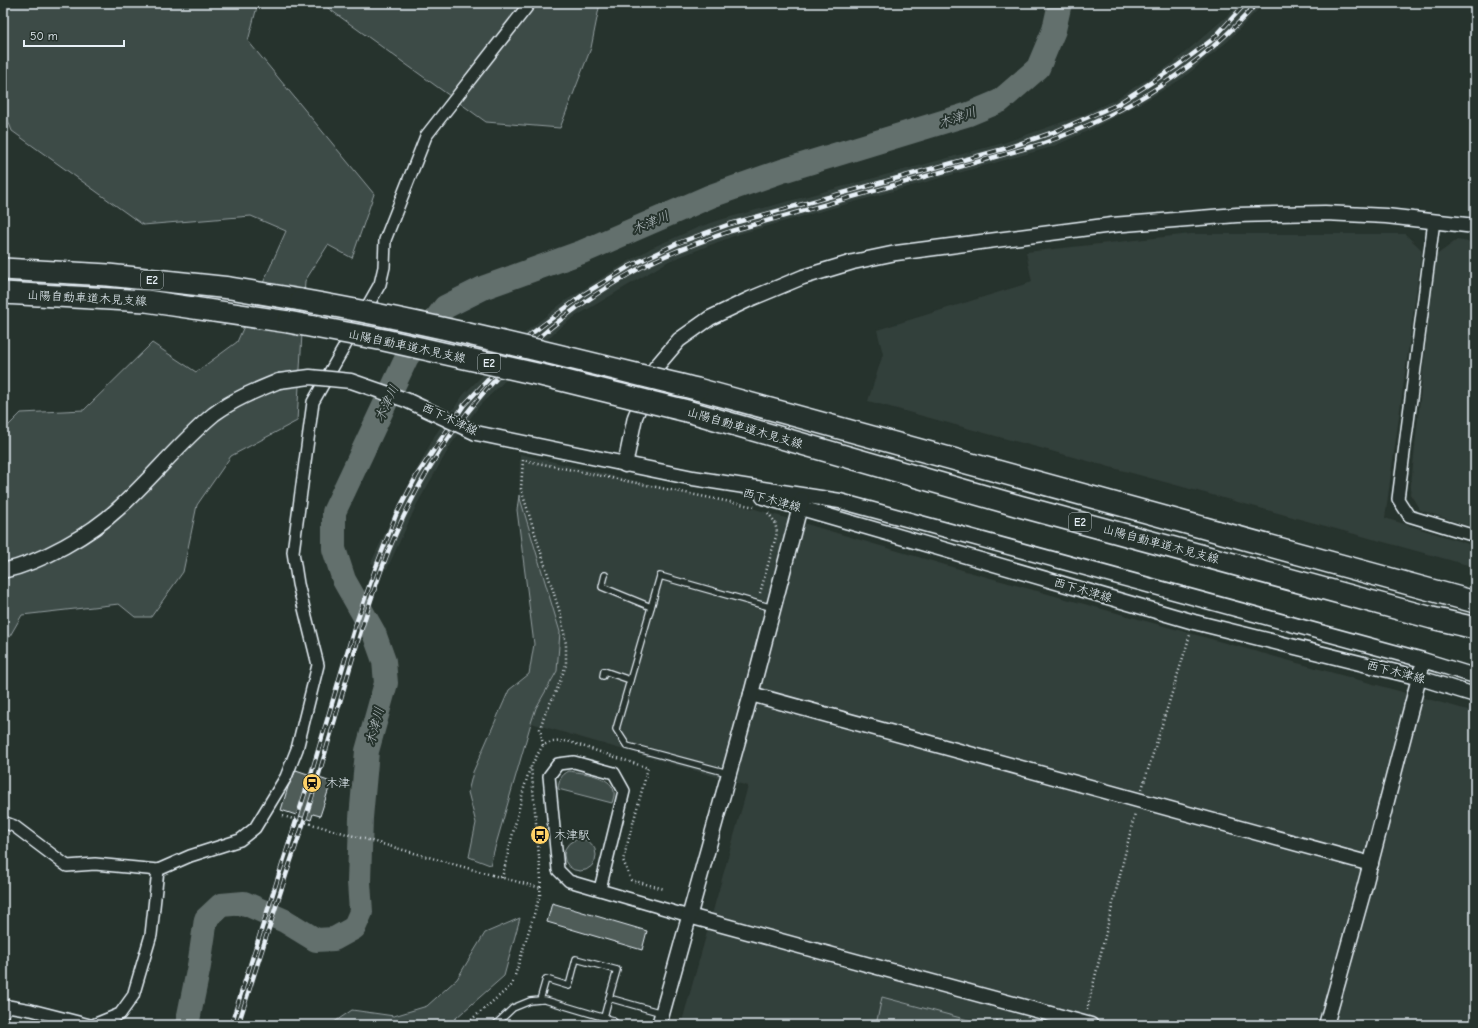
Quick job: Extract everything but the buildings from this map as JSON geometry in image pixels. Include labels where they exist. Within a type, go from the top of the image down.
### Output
[{"type":"highway","name":"山陽自動車道木見支線","points":[[3,269],[108,275],[230,288],[352,309],[469,334],[697,389],[1475,602]]},
{"type":"highway","name":"山陽自動車道木見支線","points":[[3,293],[146,301],[288,322],[384,340],[541,375],[687,411],[1019,506],[1432,618],[1475,628]]},
{"type":"street","points":[[3,822],[14,826],[67,866],[95,864],[158,870],[190,856],[240,840],[255,828],[286,777],[297,749],[318,665],[298,584],[293,552],[313,402],[380,284],[384,267],[385,240],[426,136],[530,3]]},
{"type":"street","points":[[625,464],[635,417],[656,367],[679,340],[710,318],[750,299],[803,277],[853,262],[896,253],[1120,225],[1237,216],[1325,213],[1386,216],[1475,226]]},
{"type":"street","points":[[1434,221],[1398,499],[1409,516],[1475,536]]},
{"type":"street","name":"西下木津線","points":[[3,571],[15,568],[62,548],[101,523],[119,508],[183,443],[215,414],[244,396],[279,381],[310,377],[351,381],[406,400],[476,433],[801,501],[1194,622],[1420,678],[1475,695]]},
{"type":"street","points":[[660,1019],[751,694],[801,501]]},
{"type":"street","name":"西下木津線","points":[[801,501],[848,503],[1423,660],[1475,676]]},
{"type":"street","points":[[1326,1025],[1371,864],[1420,678],[1423,660]]},
{"type":"street","points":[[751,694],[1371,864]]},
{"type":"street","points":[[600,889],[624,791],[614,773],[574,762],[558,764],[549,776],[558,870],[568,881],[600,889],[689,916],[1089,1019]]},
{"type":"street","points":[[93,1025],[120,1014],[133,996],[151,935],[158,870]]},
{"type":"street","points":[[5,1008],[31,1010],[90,1025]]},
{"type":"lane","points":[[605,575],[602,587],[651,607]]},
{"type":"lane","points":[[728,774],[627,746],[616,729],[660,576],[773,608]]},
{"type":"lane","points":[[603,676],[604,671],[630,680]]},
{"type":"lane","points":[[540,1000],[546,979],[569,986],[576,959],[617,970],[604,1017]]},
{"type":"lane","points":[[609,998],[660,1019]]},
{"type":"lane","points":[[495,1025],[513,1008],[530,1001],[540,1000],[545,1000],[604,1017],[612,1020],[618,1025]]},
{"type":"path","points":[[502,878],[524,788],[531,766],[543,745],[540,729],[566,665],[566,644],[561,616],[521,489],[523,460],[755,508]]},
{"type":"path","points":[[760,593],[777,532],[775,522],[763,509]]},
{"type":"path","points":[[1142,789],[1194,622]]},
{"type":"path","points":[[543,745],[552,742],[567,741],[648,768],[623,860],[631,880],[664,889]]},
{"type":"path","points":[[465,1025],[512,985],[541,888],[531,766]]},
{"type":"path","points":[[1089,1019],[1136,810]]},
{"type":"path","points":[[283,816],[541,888]]},
{"type":"path","points":[[996,1025],[998,1018]]},
{"type":"shaded area","points":[[3,3],[258,3],[248,41],[374,194],[352,258],[328,245],[305,281],[297,421],[231,456],[197,505],[183,572],[151,617],[135,617],[119,604],[22,615],[3,648],[3,431],[21,413],[84,410],[152,343],[196,372],[237,342],[286,231],[251,216],[143,225],[12,131],[3,107]]},
{"type":"shaded area","points":[[321,3],[600,3],[591,48],[560,128],[486,122]]},
{"type":"shaded area","points":[[1242,3],[1264,3],[1228,41],[1183,78],[1145,101],[1092,129],[1052,147],[739,234],[669,261],[573,318],[558,329],[480,405],[452,443],[417,504],[387,569],[371,563],[395,511],[435,435],[464,394],[528,330],[565,301],[651,248],[699,227],[723,219],[1003,143],[1085,114],[1114,100],[1173,63]]},
{"type":"shaded area","points":[[1191,234],[1405,234],[1422,250],[1385,518],[1475,546],[1475,567],[868,401],[883,354],[877,330],[1032,282],[1026,252]]},
{"type":"shaded area","points":[[1457,240],[1475,243],[1475,528],[1420,510],[1410,494],[1435,256]]},
{"type":"shaded area","points":[[520,454],[755,509],[976,574],[1475,712],[1475,1025],[681,1025],[748,786],[531,723],[536,708],[557,671],[560,632],[519,495]]},
{"type":"shaded area","points":[[519,495],[560,632],[557,671],[536,708],[490,865],[469,857],[476,823],[468,792],[473,772],[509,690],[529,674],[534,644],[517,510]]},
{"type":"shaded area","points":[[569,771],[588,774],[607,781],[614,791],[612,803],[558,789],[561,778]]},
{"type":"shaded area","points":[[577,839],[583,839],[592,843],[596,855],[592,867],[583,871],[577,871],[568,867],[564,858],[564,852],[568,843]]},
{"type":"shaded area","points":[[520,918],[504,976],[448,1025],[330,1025],[352,1010],[394,1016],[427,1006],[457,979],[485,933]]},
{"type":"shaded area","points":[[882,997],[987,1025],[876,1025]]},
{"type":"waterway","name":"木津川","points":[[187,1025],[199,966],[206,919],[221,905],[244,903],[285,921],[316,940],[334,939],[354,928],[361,912],[359,882],[361,818],[367,751],[386,683],[384,661],[374,633],[344,580],[334,549],[334,512],[407,357],[445,307],[485,287],[582,252],[711,196],[782,171],[969,114],[1000,101],[1038,68],[1054,30],[1060,3]]},
{"type":"railway","points":[[231,1025],[312,771],[354,629],[396,515],[417,475],[464,405],[531,334],[584,294],[630,266],[678,243],[730,224],[1007,148],[1054,132],[1116,105],[1177,66],[1213,39],[1246,3]]},
{"type":"railway","points":[[238,1025],[313,794],[365,617],[382,568],[401,521],[424,477],[450,436],[479,398],[512,362],[548,330],[588,300],[631,273],[680,250],[731,231],[1041,144],[1101,119],[1130,104],[1185,69],[1210,49],[1257,3]]},
{"type":"place","name":"木津","points":[[312,783]]},
{"type":"place","name":"木津駅","points":[[540,835]]}]
